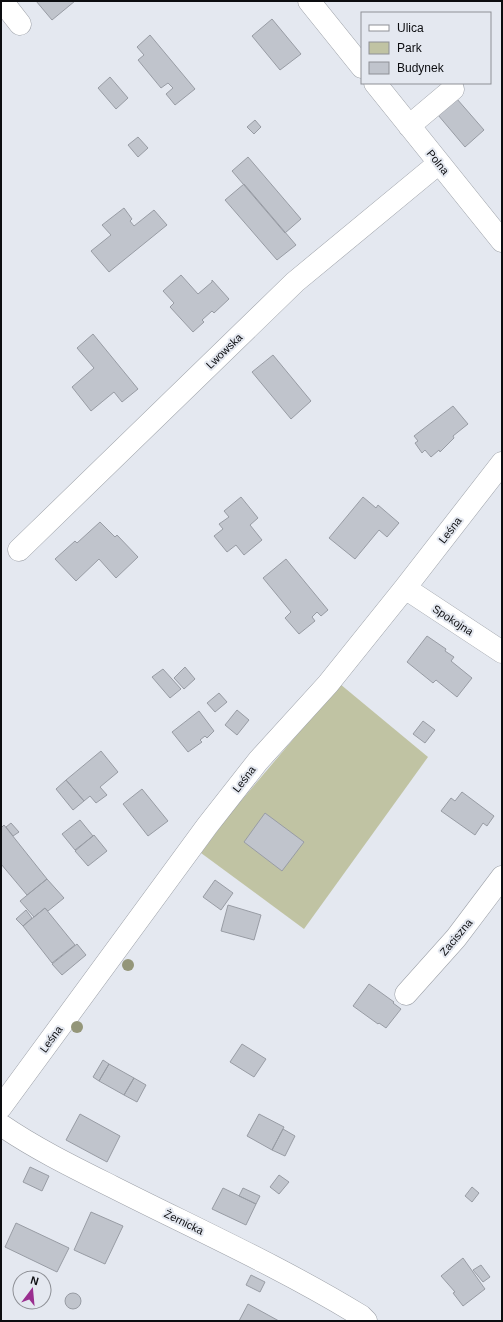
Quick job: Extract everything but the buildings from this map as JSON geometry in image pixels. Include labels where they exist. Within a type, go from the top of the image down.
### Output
[{"type":"street","points":[[2,1],[20,24]]},
{"type":"street","points":[[309,1],[361,66]]},
{"type":"street","name":"Polna","points":[[376,84],[502,241]]},
{"type":"street","points":[[409,126],[453,89]]},
{"type":"street","name":"Lwowska","points":[[19,550],[295,282],[439,163]]},
{"type":"street","name":"Leśna","points":[[1,1107],[207,826],[258,761],[328,684],[502,463]]},
{"type":"street","name":"Spokojna","points":[[405,588],[502,652]]},
{"type":"street","name":"Zaciszna","points":[[406,994],[456,938],[502,877]]},
{"type":"street","name":"Żernicka","points":[[1,1125],[77,1168],[322,1292],[361,1316],[366,1321]]},
{"type":"green space","points":[[340,684],[428,757],[304,929],[201,853],[229,815]]}]
